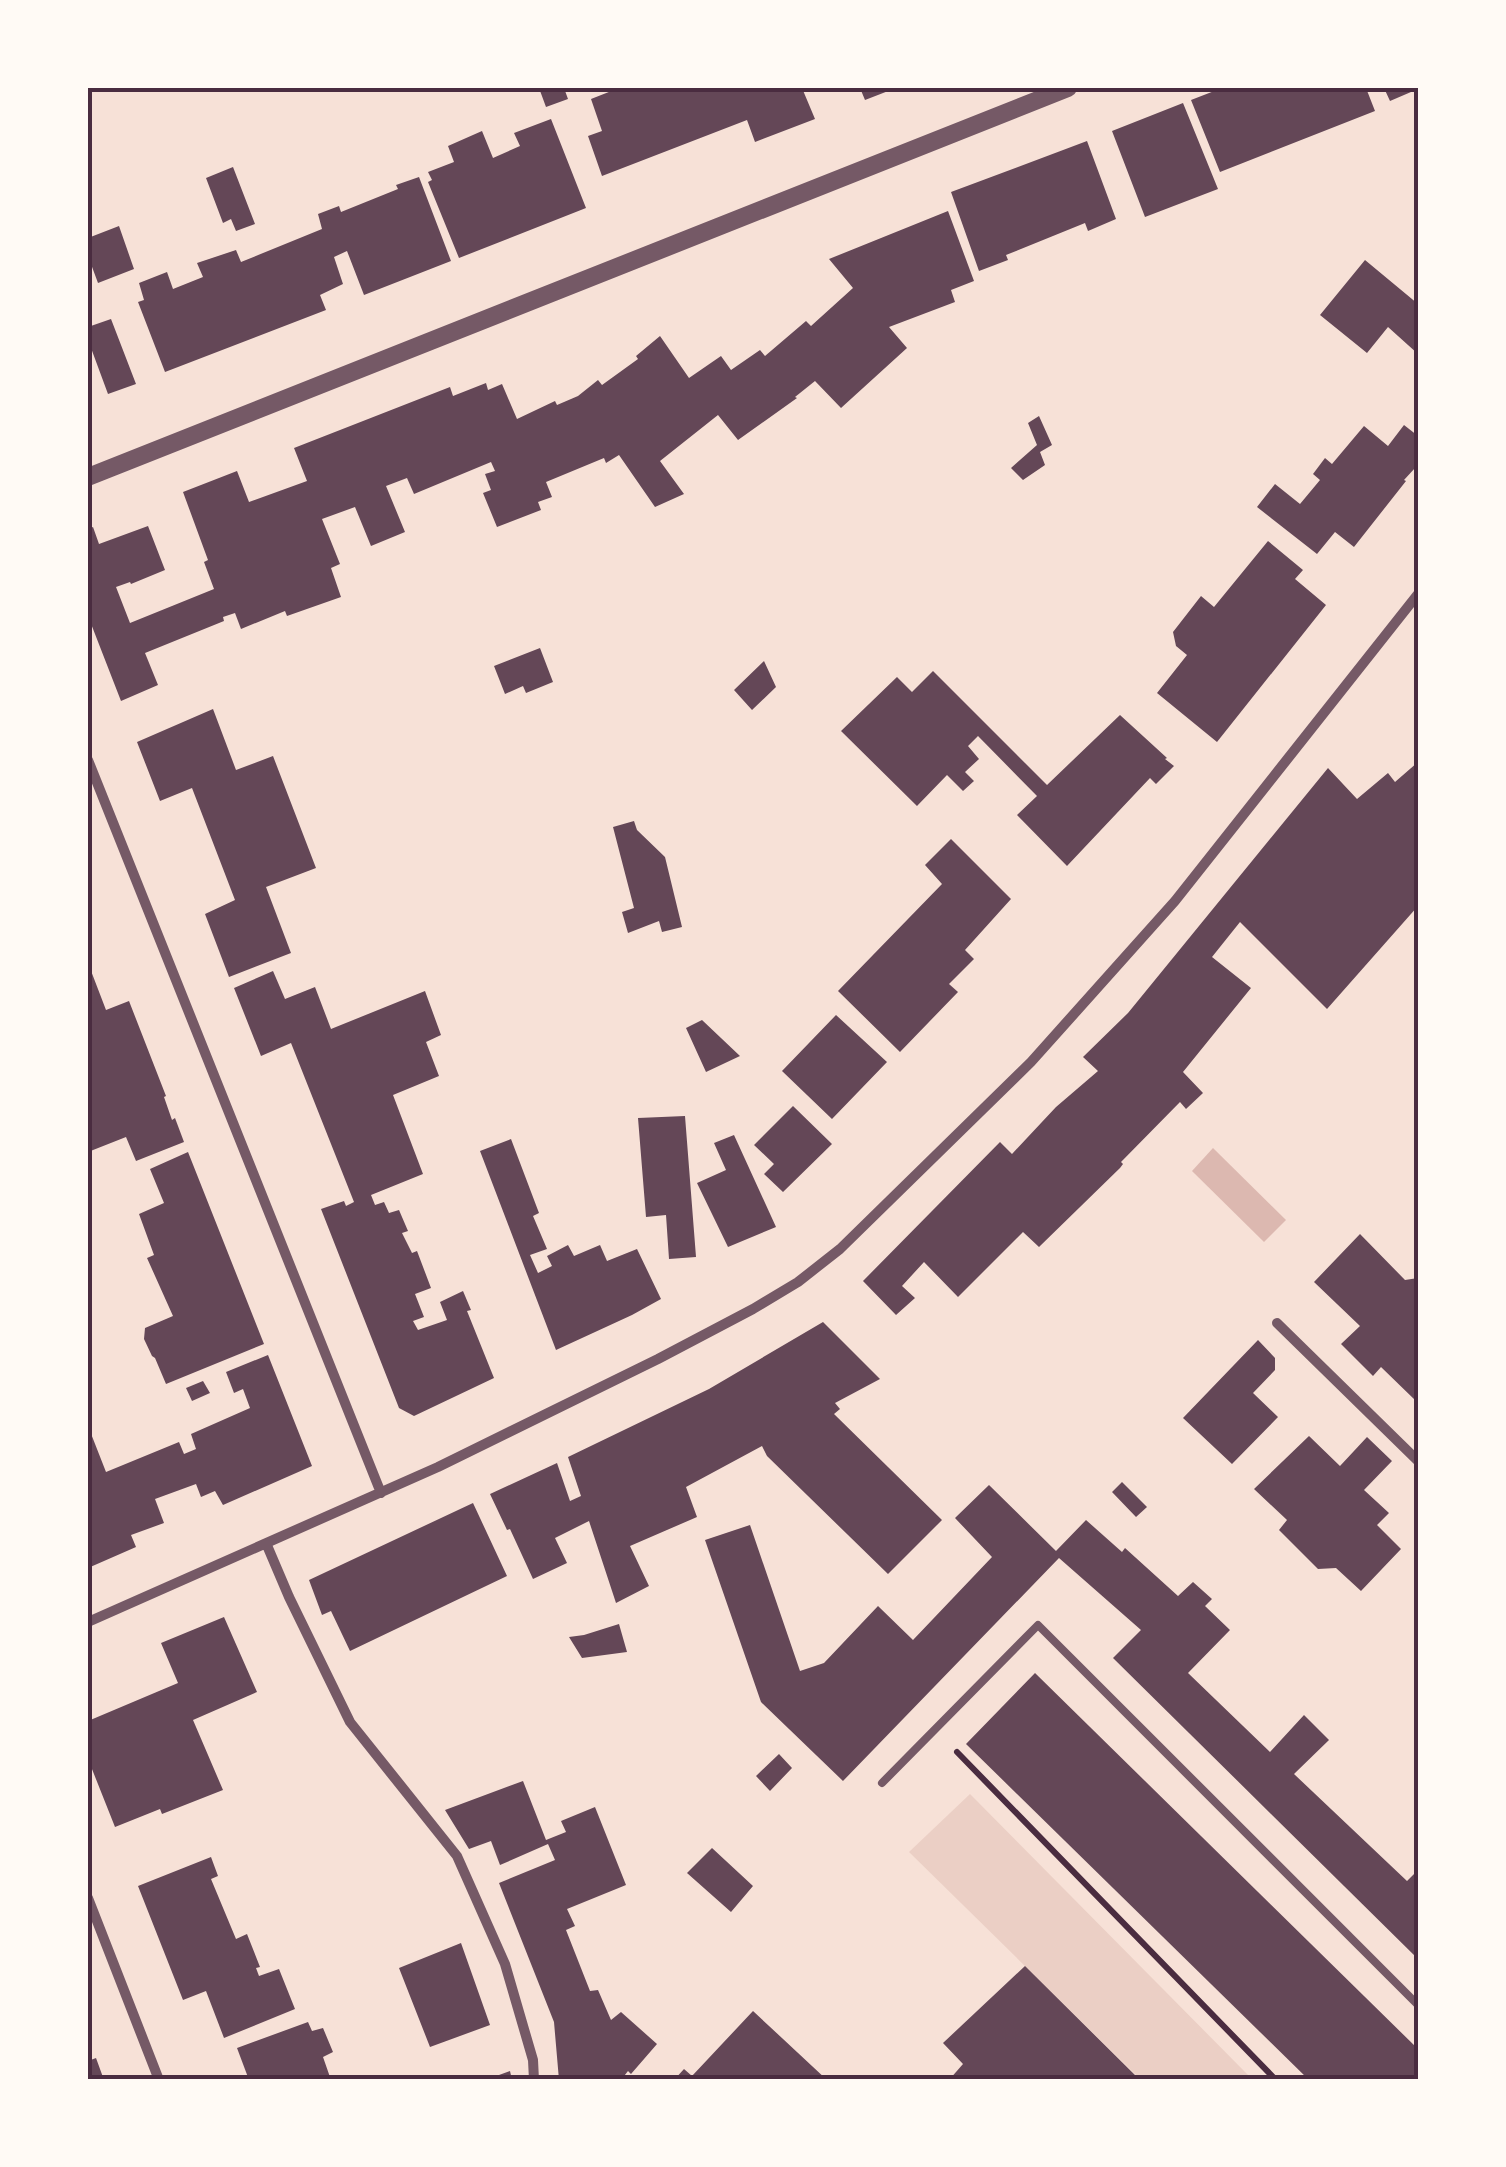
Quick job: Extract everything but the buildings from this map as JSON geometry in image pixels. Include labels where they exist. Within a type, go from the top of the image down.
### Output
[{"type":"street","points":[[88,476],[1068,88]]},
{"type":"street","points":[[88,1622],[438,1467],[754,1309],[798,1282],[840,1249],[1030,1062],[1176,902],[1418,594]]},
{"type":"street","points":[[88,760],[380,1493]]},
{"type":"street","points":[[1277,1323],[1418,1461]]},
{"type":"street","points":[[266,1543],[288,1597],[350,1722],[458,1856],[505,1964],[533,2060],[534,2080]]},
{"type":"street","points":[[88,1898],[159,2080]]},
{"type":"lane","points":[[882,1783],[1038,1625],[1418,2006]]},
{"type":"path","points":[[935,1730],[1276,2080]]},
{"type":"shaded area","points":[[1213,1148],[1286,1220],[1264,1242],[1192,1171]]},
{"type":"shaded area","points":[[970,1794],[1252,2079],[1140,2079],[909,1852]]}]
